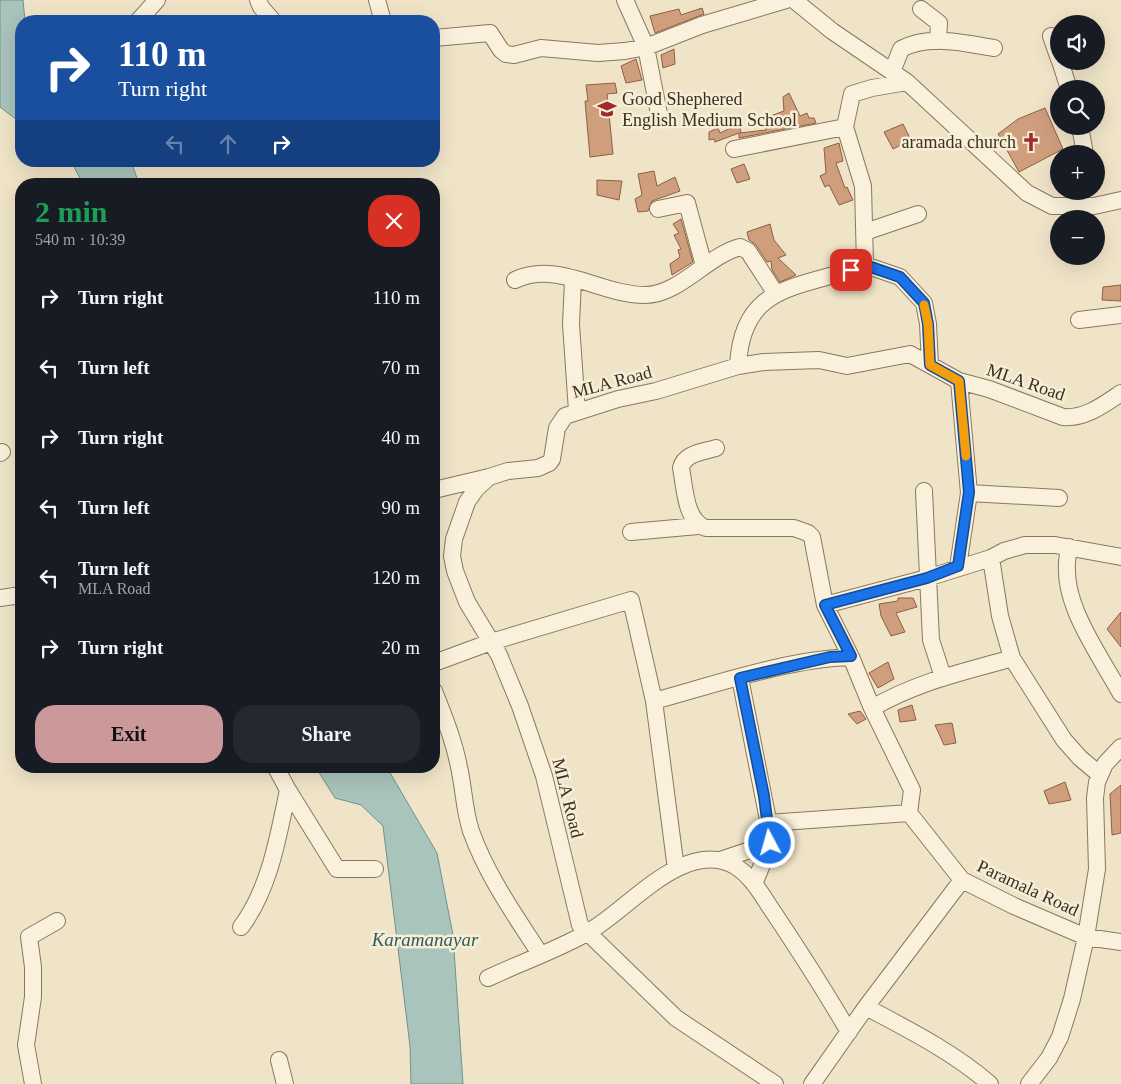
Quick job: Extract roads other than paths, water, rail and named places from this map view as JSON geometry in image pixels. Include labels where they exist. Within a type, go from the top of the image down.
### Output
[{"type":"street","points":[[143,15],[157,0]]},
{"type":"street","points":[[258,0],[268,15]]},
{"type":"street","points":[[377,0],[379,15]]},
{"type":"street","points":[[625,0],[646,47],[659,114]]},
{"type":"street","points":[[440,37],[490,33],[501,50],[506,54],[514,55],[541,48],[598,53],[646,47],[702,25],[786,0]]},
{"type":"street","points":[[794,0],[832,31],[907,82],[1027,193],[1052,206],[1087,200]]},
{"type":"street","points":[[921,9],[939,22],[938,41]]},
{"type":"street","points":[[892,72],[901,49],[914,42],[951,40],[994,48]]},
{"type":"street","points":[[865,265],[863,186],[845,127],[852,94],[872,88],[907,82]]},
{"type":"street","points":[[734,149],[845,127]]},
{"type":"street","points":[[1105,199],[1121,200]]},
{"type":"street","points":[[658,209],[687,203],[704,266]]},
{"type":"street","points":[[864,232],[918,214]]},
{"type":"street","points":[[514,280],[526,275],[535,274],[565,276],[573,280],[629,294],[654,295],[667,290],[704,266],[740,247],[748,252],[776,294]]},
{"type":"street","points":[[738,366],[742,336],[746,324],[755,312],[776,294],[794,285],[838,275],[865,265],[900,277],[924,303],[928,324],[930,365]]},
{"type":"street","points":[[573,280],[571,324],[577,411]]},
{"type":"street","points":[[1079,320],[1121,315]]},
{"type":"street","name":"MLA Road","points":[[775,1084],[676,1018],[586,934],[580,925],[574,908],[544,776],[520,706],[499,655],[467,602],[455,572],[452,556],[454,539],[467,502],[476,489],[489,477],[508,471],[538,468],[549,463],[552,459],[557,428],[565,416],[738,366],[764,362],[818,360],[846,366],[910,354],[959,381],[989,389],[1063,417],[1075,418],[1121,393]]},
{"type":"street","points":[[958,566],[969,492],[959,381]]},
{"type":"street","points":[[698,526],[693,520],[689,508],[680,468],[688,458],[716,448]]},
{"type":"street","points":[[440,489],[489,477]]},
{"type":"street","points":[[924,491],[931,640],[943,677]]},
{"type":"street","points":[[969,492],[1059,498]]},
{"type":"street","points":[[631,532],[698,526],[706,528],[794,528],[808,534],[814,544],[825,605],[851,656],[872,708],[912,790],[909,814],[768,823]]},
{"type":"street","points":[[825,605],[927,578],[1025,545],[1055,545],[1121,557]]},
{"type":"street","points":[[1069,548],[1066,571],[1070,593],[1081,622],[1121,694]]},
{"type":"street","points":[[991,558],[1000,616],[1012,658],[1064,740],[1080,758],[1100,774]]},
{"type":"street","points":[[0,598],[15,596]]},
{"type":"street","points":[[440,661],[491,642],[630,600],[654,701],[676,868]]},
{"type":"street","points":[[654,701],[830,657],[851,656]]},
{"type":"street","points":[[872,708],[899,693],[943,677],[1012,658]]},
{"type":"street","points":[[740,678],[768,823],[770,843],[754,884]]},
{"type":"street","points":[[440,706],[459,767],[466,816],[472,833],[500,892],[540,954]]},
{"type":"street","points":[[1029,1084],[1049,1058],[1060,1036],[1072,999],[1086,937],[1097,870],[1095,798],[1100,774],[1105,764],[1121,747]]},
{"type":"street","points":[[279,773],[337,869],[375,869]]},
{"type":"street","points":[[240,927],[254,910],[276,848],[288,790]]},
{"type":"street","name":"Paramala Road","points":[[909,814],[962,880],[1014,906],[1086,937],[1121,942]]},
{"type":"street","points":[[488,978],[586,934],[676,868],[696,861],[720,860],[770,843]]},
{"type":"street","points":[[720,860],[737,867],[754,884],[810,967],[849,1032]]},
{"type":"street","points":[[812,1084],[866,1007],[962,880]]},
{"type":"street","points":[[33,1084],[26,1045],[33,998],[33,967],[29,937],[57,921]]},
{"type":"street","points":[[866,1007],[936,1045],[972,1069],[988,1083]]},
{"type":"street","points":[[279,1060],[285,1084]]},
{"type":"water","points":[[0,0],[23,0],[24,15],[15,15],[15,118],[0,107]]},
{"type":"water","points":[[74,167],[133,167],[137,178],[80,178]]},
{"type":"water","name":"Karamanayar","points":[[319,773],[390,773],[437,853],[453,935],[463,1084],[411,1084],[410,1046],[383,826],[361,805],[335,798]]},
{"type":"place","name":"Good Shephered English Medium School","points":[[607,109]]},
{"type":"place","name":"aramada church","points":[[1031,142]]}]
